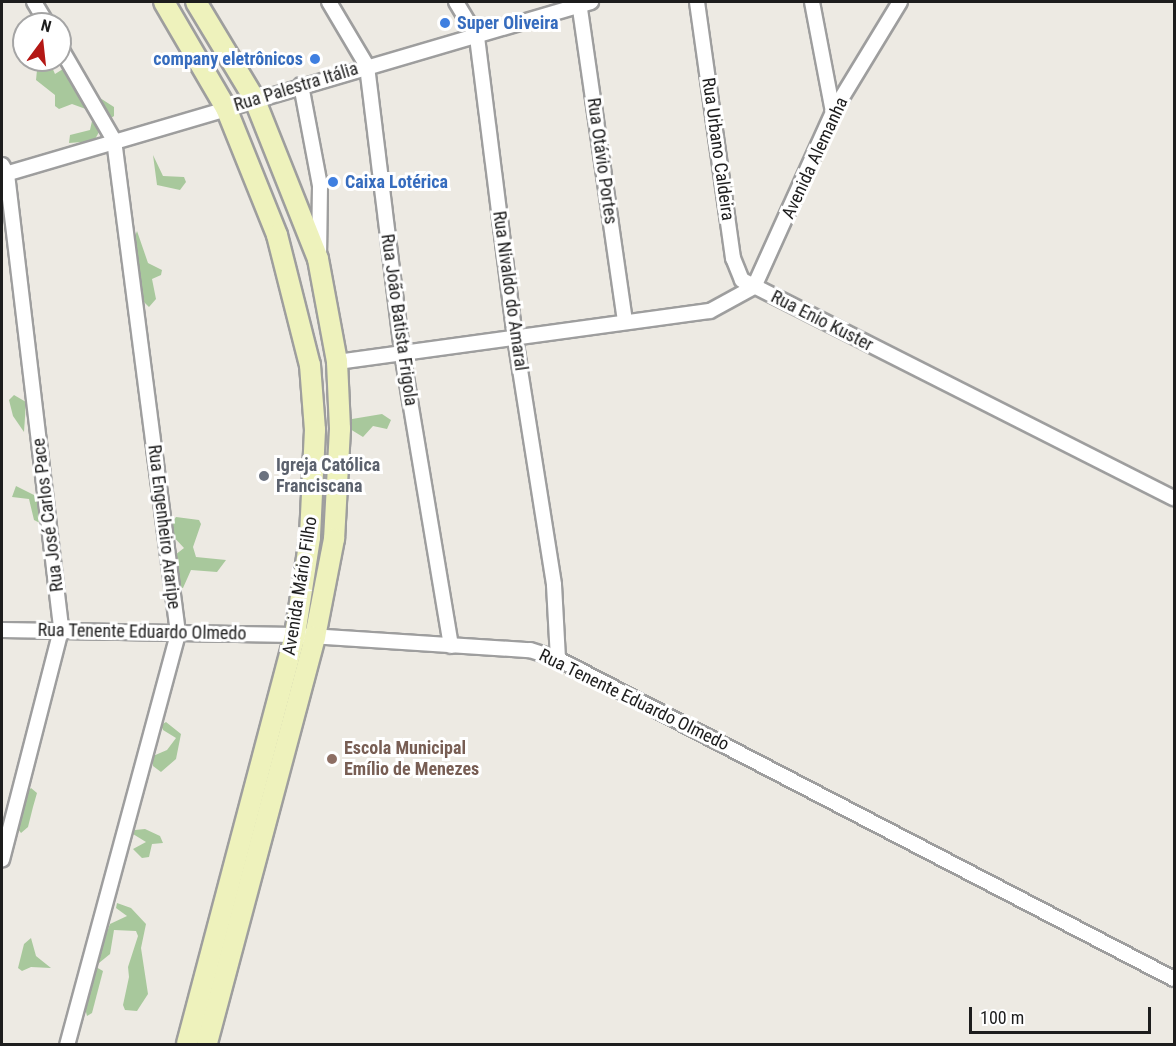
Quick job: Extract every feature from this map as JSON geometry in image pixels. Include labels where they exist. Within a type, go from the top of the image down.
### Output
[{"type":"main road","name":"Avenida Mário Filho","points":[[164,2],[226,108],[278,235],[310,365],[314,486],[305,636],[207,1044]]},
{"type":"main road","name":"Avenida Mário Filho","points":[[187,1044],[334,539],[340,429],[337,362],[318,260],[254,98],[196,2]]},
{"type":"street","name":"Rua João Batista Frigola","points":[[329,2],[367,66],[402,353],[452,646]]},
{"type":"street","name":"Rua Nivaldo do Amaral","points":[[456,2],[477,37],[515,338],[554,585],[558,659]]},
{"type":"street","name":"Rua Urbano Caldeira","points":[[697,2],[733,258],[742,280],[754,287]]},
{"type":"street","points":[[812,2],[833,112]]},
{"type":"street","name":"Avenida Alemanha","points":[[754,287],[833,112],[900,2]]},
{"type":"street","name":"Rua Palestra Itália","points":[[3,171],[367,66],[477,37],[583,3]]},
{"type":"street","name":"Rua Otávio Portes","points":[[583,3],[625,322]]},
{"type":"street","name":"Rua Engenheiro Araripe","points":[[67,1044],[178,634],[114,140],[72,68]]},
{"type":"street","points":[[301,85],[320,186],[318,260]]},
{"type":"street","name":"Rua José Carlos Pace","points":[[2,860],[61,630],[3,171]]},
{"type":"street","name":"Rua Enio Kuster","points":[[337,362],[710,311],[754,287],[1174,498]]},
{"type":"street","name":"Rua Tenente Eduardo Olmedo","points":[[2,630],[305,636],[530,650],[558,659],[1174,979]]},
{"type":"green space","points":[[37,72],[54,72],[55,74],[68,72],[72,75],[82,99],[100,98],[114,107],[114,116],[104,123],[94,141],[69,143],[70,135],[90,130],[94,112],[72,104],[59,109],[55,106],[55,95],[36,80]]},
{"type":"green space","points":[[153,155],[163,176],[184,177],[186,182],[180,190],[157,185]]},
{"type":"green space","points":[[137,231],[148,263],[162,270],[161,275],[152,279],[156,299],[149,307],[142,300],[138,284],[138,253],[132,245]]},
{"type":"green space","points":[[14,395],[26,402],[24,432],[13,416],[9,400]]},
{"type":"green space","points":[[382,414],[391,420],[387,429],[373,426],[363,437],[350,429],[352,419]]},
{"type":"green space","points":[[16,486],[40,498],[42,524],[34,520],[29,499],[12,497]]},
{"type":"green space","points":[[176,517],[199,520],[201,524],[193,547],[196,557],[226,560],[217,572],[191,570],[183,588],[177,587],[171,569],[175,555],[184,548],[171,534],[170,525]]},
{"type":"green space","points":[[166,722],[181,734],[176,759],[161,772],[153,766],[153,756],[167,750],[176,738],[163,730],[161,725]]},
{"type":"green space","points":[[31,788],[37,793],[28,827],[21,833],[18,829],[20,810],[24,795]]},
{"type":"green space","points":[[145,829],[160,836],[163,843],[152,844],[149,857],[142,858],[133,849],[146,842],[133,834],[135,830]]},
{"type":"green space","points":[[117,903],[131,908],[146,924],[141,948],[148,994],[137,1011],[125,1010],[123,1005],[129,977],[128,967],[138,936],[136,931],[114,930],[110,954],[99,963],[99,953],[110,924],[127,916],[116,908]]},
{"type":"green space","points":[[31,938],[36,956],[51,968],[31,967],[22,971],[18,968],[24,944]]},
{"type":"green space","points":[[96,967],[103,971],[92,1013],[87,1016],[84,1004]]},
{"type":"place","name":"Super Oliveira","points":[[445,23]]},
{"type":"place","name":"company eletrônicos","points":[[315,59]]},
{"type":"place","name":"Caixa Lotérica","points":[[333,182]]},
{"type":"place","name":"Igreja Católica Franciscana","points":[[264,476]]},
{"type":"place","name":"Escola Municipal Emílio de Menezes","points":[[332,759]]}]
